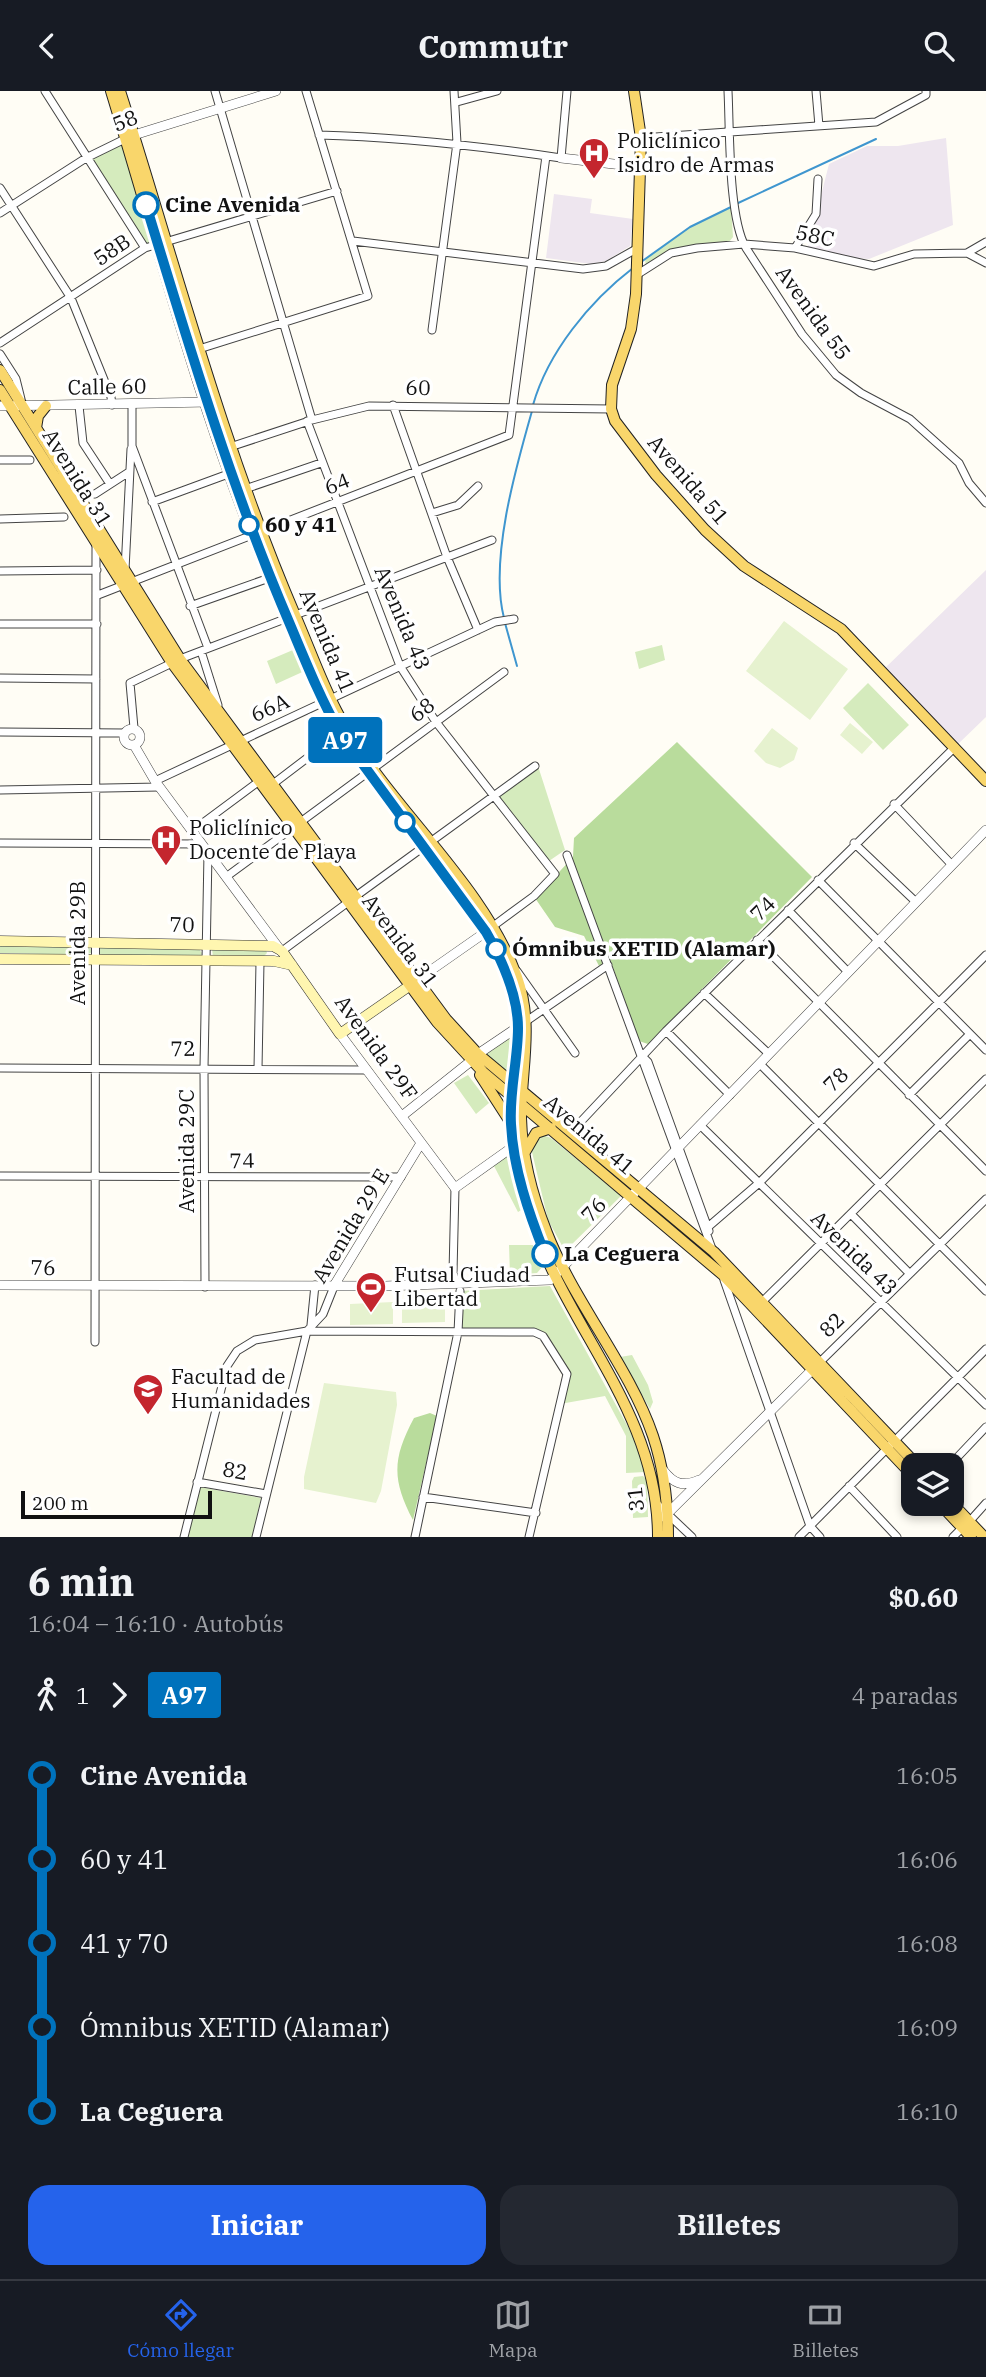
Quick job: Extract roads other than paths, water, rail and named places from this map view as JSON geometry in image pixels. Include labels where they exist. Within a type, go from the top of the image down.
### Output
[{"type":"main road","name":"Avenida 41","points":[[111,91],[130,136]]},
{"type":"main road","name":"Avenida 41","points":[[120,91],[130,136],[231,474],[340,733],[427,844],[510,962],[523,1024],[517,1093]]},
{"type":"main road","points":[[611,409],[612,384],[633,320],[638,274],[640,138],[634,91]]},
{"type":"main road","name":"Avenida 41","points":[[162,244],[199,349],[210,402],[245,489],[256,534]]},
{"type":"main road","name":"Avenida 31","points":[[0,370],[125,571],[127,584]]},
{"type":"main road","name":"Avenida 31","points":[[0,390],[5,406],[96,544],[127,584],[176,661],[236,743],[273,784],[297,825],[351,900],[474,1058],[517,1093]]},
{"type":"main road","points":[[36,428],[38,416],[46,406]]},
{"type":"main road","name":"Avenida 51","points":[[611,409],[623,434],[705,530],[744,566],[834,623],[986,781]]},
{"type":"main road","name":"Avenida 31","points":[[176,661],[220,713],[258,782],[297,825]]},
{"type":"main road","name":"Avenida 41","points":[[327,701],[371,770]]},
{"type":"main road","name":"Avenida 41","points":[[489,930],[523,1024],[512,1083],[522,1104],[714,1252],[763,1301],[817,1366]]},
{"type":"main road","name":"70","points":[[0,941],[267,945],[282,951]]},
{"type":"main road","points":[[274,961],[282,951]]},
{"type":"main road","name":"Avenida 29F","points":[[282,951],[340,1034]]},
{"type":"main road","name":"70","points":[[0,959],[274,961],[292,965]]},
{"type":"main road","points":[[340,1034],[413,983]]},
{"type":"main road","points":[[474,1058],[510,1123]]},
{"type":"main road","name":"Avenida 31","points":[[474,1058],[512,1083]]},
{"type":"main road","name":"Avenida 41","points":[[517,1093],[572,1131],[817,1366],[902,1453]]},
{"type":"main road","points":[[517,1093],[510,1123],[513,1146],[533,1224],[561,1272],[657,1471],[668,1514],[668,1537]]},
{"type":"main road","points":[[522,1104],[525,1152],[533,1193],[561,1272]]},
{"type":"main road","points":[[525,1152],[536,1133],[551,1128]]},
{"type":"main road","name":"Avenida 41","points":[[891,1444],[901,1458]]},
{"type":"main road","name":"31","points":[[657,1471],[657,1522]]},
{"type":"main road","points":[[955,1516],[984,1537]]},
{"type":"main road","points":[[960,1516],[971,1537]]},
{"type":"main road","points":[[657,1522],[658,1537]]},
{"type":"street","points":[[45,91],[145,248]]},
{"type":"street","name":"Avenida 43","points":[[215,91],[284,324],[321,463],[400,666],[436,722],[555,874],[534,896],[489,930]]},
{"type":"street","name":"58","points":[[0,213],[86,159],[130,136],[275,91]]},
{"type":"street","points":[[199,349],[368,296],[306,91]]},
{"type":"street","points":[[432,330],[457,143],[457,102],[454,91]]},
{"type":"street","points":[[457,102],[497,91]]},
{"type":"street","points":[[561,158],[567,91]]},
{"type":"street","name":"Avenida 55","points":[[728,91],[735,199],[744,244],[803,334],[836,375],[861,393],[910,419],[959,463],[969,483],[986,503]]},
{"type":"street","points":[[816,91],[819,126]]},
{"type":"street","points":[[640,138],[876,122],[926,93]]},
{"type":"street","points":[[319,135],[384,136],[457,143],[640,167]]},
{"type":"street","points":[[512,408],[546,156]]},
{"type":"street","points":[[795,248],[816,214],[818,179]]},
{"type":"street","points":[[0,188],[71,298],[112,405]]},
{"type":"street","name":"58B","points":[[0,342],[145,248],[337,191]]},
{"type":"street","points":[[353,241],[583,269],[606,266],[638,252]]},
{"type":"street","name":"58C","points":[[638,274],[663,256],[678,250],[744,244],[795,248],[873,266],[914,254],[967,253],[986,242]]},
{"type":"street","points":[[967,253],[986,263]]},
{"type":"street","name":"Avenida 31","points":[[0,354],[16,379],[23,407]]},
{"type":"street","name":"Calle 60","points":[[5,406],[210,402]]},
{"type":"street","points":[[125,571],[132,405]]},
{"type":"street","points":[[393,405],[447,557],[478,631]]},
{"type":"street","name":"60","points":[[230,447],[356,408],[393,405],[611,409]]},
{"type":"street","points":[[79,406],[83,443],[110,484]]},
{"type":"street","name":"64","points":[[98,595],[509,435],[512,408]]},
{"type":"street","points":[[132,446],[191,606],[220,713]]},
{"type":"street","points":[[0,460],[30,460]]},
{"type":"street","points":[[245,489],[321,463]]},
{"type":"street","points":[[95,495],[130,472]]},
{"type":"street","points":[[152,502],[231,474]]},
{"type":"street","points":[[432,513],[458,505],[478,486]]},
{"type":"street","points":[[0,519],[64,517]]},
{"type":"street","points":[[208,853],[157,784],[134,745],[126,743],[129,731],[130,683],[176,661],[492,540]]},
{"type":"street","name":"Avenida 29B","points":[[95,1342],[96,544]]},
{"type":"street","points":[[0,571],[97,570]]},
{"type":"street","points":[[191,606],[273,577]]},
{"type":"street","name":"66A","points":[[0,790],[96,789],[157,784],[236,743],[495,622],[514,619]]},
{"type":"street","points":[[0,624],[97,624]]},
{"type":"street","name":"68","points":[[226,877],[504,672]]},
{"type":"street","points":[[0,678],[96,679]]},
{"type":"street","points":[[0,732],[129,731]]},
{"type":"street","points":[[273,784],[340,733]]},
{"type":"street","name":"74","points":[[572,1131],[666,1031],[954,747]]},
{"type":"street","points":[[282,951],[535,766]]},
{"type":"street","points":[[191,831],[258,782]]},
{"type":"street","points":[[894,804],[953,865]]},
{"type":"street","name":"76","points":[[0,1285],[205,1287],[335,1284],[458,1287],[550,1280],[561,1272],[986,830]]},
{"type":"street","points":[[0,843],[201,844]]},
{"type":"street","points":[[855,843],[916,902]]},
{"type":"street","name":"Avenida 29F","points":[[208,853],[282,951]]},
{"type":"street","name":"Avenida 29C","points":[[205,1287],[204,1068],[208,853]]},
{"type":"street","points":[[567,855],[642,1056],[648,1062],[702,1228],[723,1275],[810,1526],[820,1537]]},
{"type":"street","points":[[818,880],[986,1050]]},
{"type":"street","points":[[788,910],[848,971]]},
{"type":"street","points":[[413,983],[489,930]]},
{"type":"street","points":[[757,940],[986,1171]]},
{"type":"street","name":"78","points":[[708,1227],[759,1183],[986,955]]},
{"type":"street","points":[[258,1069],[260,962]]},
{"type":"street","points":[[510,962],[575,1053]]},
{"type":"street","points":[[402,1116],[474,1058],[608,965]]},
{"type":"street","points":[[705,993],[769,1054]]},
{"type":"street","points":[[666,1031],[730,1095]]},
{"type":"street","name":"Avenida 29F","points":[[340,1034],[455,1188]]},
{"type":"street","points":[[909,1095],[970,1034]]},
{"type":"street","points":[[760,1064],[986,1291]]},
{"type":"street","name":"72","points":[[0,1068],[367,1070]]},
{"type":"street","points":[[763,1301],[986,1079]]},
{"type":"street","name":"Avenida 43","points":[[700,1125],[986,1405]]},
{"type":"street","name":"Avenida 29 E","points":[[309,1328],[323,1314],[335,1284],[421,1143]]},
{"type":"street","points":[[415,1537],[458,1332],[458,1287],[453,1273],[455,1188],[513,1146]]},
{"type":"street","points":[[677,1149],[708,1227],[714,1252]]},
{"type":"street","name":"74","points":[[0,1176],[204,1179],[401,1177]]},
{"type":"street","name":"82","points":[[657,1522],[986,1199]]},
{"type":"street","points":[[850,1214],[909,1273]]},
{"type":"street","name":"Avenida 29 E","points":[[256,1537],[309,1328],[315,1285]]},
{"type":"street","points":[[184,1537],[228,1366],[237,1351],[255,1340],[309,1328],[534,1332],[542,1336],[567,1374],[529,1537]]},
{"type":"street","points":[[799,1537],[986,1349]]},
{"type":"street","points":[[961,1453],[986,1427]]},
{"type":"street","points":[[657,1471],[671,1481],[686,1485],[704,1478]]},
{"type":"street","name":"82","points":[[197,1482],[266,1494]]},
{"type":"street","points":[[849,1486],[897,1537]]},
{"type":"street","points":[[423,1497],[536,1513]]},
{"type":"street","points":[[655,1502],[692,1537]]},
{"type":"street","points":[[953,1537],[986,1503]]},
{"type":"waterway","points":[[736,204],[876,139]]},
{"type":"waterway","points":[[641,262],[690,227],[731,207]]},
{"type":"waterway","points":[[533,405],[549,366],[572,329],[601,296],[633,268]]},
{"type":"waterway","points":[[504,618],[500,595],[502,542],[512,486],[532,411]]},
{"type":"waterway","points":[[505,623],[517,666]]},
{"type":"place","name":"Policlínico Isidro de Armas","points":[[594,180]]},
{"type":"place","name":"Cine Avenida","points":[[146,205]]},
{"type":"place","name":"60 y 41","points":[[249,525]]},
{"type":"place","name":"Policlínico Docente de Playa","points":[[166,867]]},
{"type":"place","name":"Ómnibus XETID (Alamar)","points":[[496,949]]},
{"type":"place","name":"La Ceguera","points":[[545,1254]]},
{"type":"place","name":"Futsal Ciudad Libertad","points":[[371,1314]]},
{"type":"place","name":"Facultad de Humanidades","points":[[148,1416]]}]
